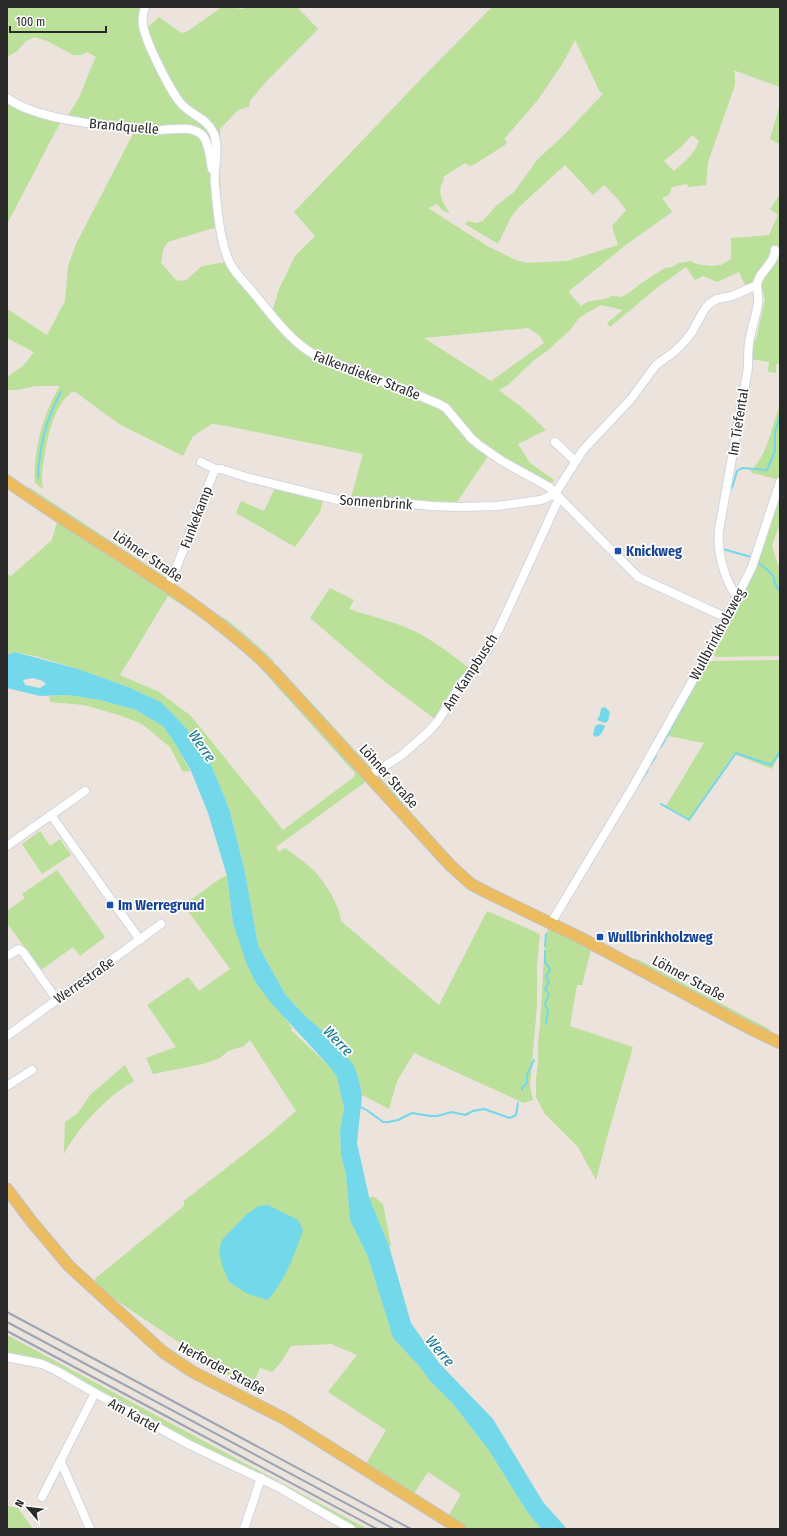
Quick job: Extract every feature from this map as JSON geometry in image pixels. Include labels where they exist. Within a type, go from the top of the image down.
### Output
[{"type":"main road","name":"Löhner Straße","points":[[7,481],[167,586],[203,611],[241,641],[258,657],[450,865],[464,878],[486,892],[551,923],[631,964],[751,1029],[780,1042]]},
{"type":"main road","name":"Herforder Straße","points":[[7,1189],[32,1222],[69,1266],[163,1352],[193,1372],[285,1419],[460,1529]]},
{"type":"street","name":"Falkendieker Straße","points":[[145,7],[143,13],[143,24],[146,34],[172,89],[180,102],[192,113],[210,125],[215,136],[216,151],[214,175],[220,227],[231,265],[299,345],[312,355],[410,392],[446,408],[471,438],[479,445],[508,464],[549,487],[638,576],[727,618]]},
{"type":"street","name":"Brandquelle","points":[[7,98],[24,108],[87,123],[143,128],[187,129],[196,132],[202,135],[205,139],[214,175]]},
{"type":"street","name":"Im Tiefental","points":[[737,597],[732,590],[722,561],[718,542],[748,368],[749,343],[758,303],[759,292],[757,285],[761,275],[775,254],[775,250]]},
{"type":"street","points":[[557,496],[575,461],[590,441],[631,399],[656,365],[674,352],[685,341],[692,332],[704,310],[717,299],[732,296],[757,285]]},
{"type":"street","points":[[555,442],[575,461]]},
{"type":"street","name":"Sonnenbrink","points":[[201,462],[215,469],[221,469],[249,478],[342,501],[390,502],[460,507],[497,506],[541,500],[557,496]]},
{"type":"street","name":"Funkekamp","points":[[167,586],[173,576],[215,469]]},
{"type":"street","name":"Wullbrinkholzweg","points":[[551,923],[634,786],[727,618],[752,567],[780,482]]},
{"type":"street","name":"Am Kampbusch","points":[[369,776],[402,755],[428,732],[441,717],[463,681],[482,660],[499,628],[557,496]]},
{"type":"street","points":[[7,846],[85,791]]},
{"type":"street","points":[[51,815],[140,940]]},
{"type":"street","name":"Werrestraße","points":[[7,1036],[161,924]]},
{"type":"street","points":[[7,956],[16,949],[19,949],[56,1000]]},
{"type":"street","points":[[7,1086],[32,1070]]},
{"type":"street","name":"Am Kartel","points":[[7,1357],[42,1364],[57,1371],[190,1445],[261,1478],[351,1529]]},
{"type":"street","points":[[42,1497],[95,1393]]},
{"type":"street","points":[[61,1462],[90,1529]]},
{"type":"street","points":[[244,1529],[261,1478]]},
{"type":"green space","points":[[7,7],[140,7],[139,18],[146,29],[159,17],[181,33],[188,31],[222,7],[244,9],[247,7],[297,7],[318,29],[265,83],[250,101],[249,107],[238,110],[220,129],[221,204],[228,250],[245,277],[273,309],[279,289],[295,256],[315,236],[294,212],[492,7],[780,7],[780,87],[733,70],[735,74],[735,85],[708,162],[706,185],[688,187],[687,184],[672,187],[669,195],[662,198],[672,212],[627,244],[569,291],[581,306],[587,302],[609,298],[611,296],[621,297],[665,268],[672,267],[679,263],[691,261],[696,264],[711,266],[721,265],[731,259],[731,238],[769,235],[778,215],[770,209],[780,194],[780,364],[776,364],[776,373],[768,372],[769,362],[751,359],[751,340],[756,340],[765,299],[761,284],[746,287],[739,272],[717,282],[703,276],[695,280],[686,267],[659,286],[610,327],[607,323],[623,310],[601,305],[580,317],[570,330],[547,351],[534,360],[508,385],[499,390],[525,410],[546,430],[518,444],[530,463],[554,480],[550,486],[492,450],[455,505],[351,498],[363,454],[212,424],[193,436],[183,456],[119,424],[74,391],[66,397],[60,406],[50,429],[43,466],[43,489],[35,483],[36,459],[40,433],[49,408],[60,386],[35,386],[18,390],[7,390],[7,377],[24,365],[34,352],[7,338],[7,309],[47,335],[65,301],[68,266],[76,244],[134,132],[65,122],[79,97],[96,57],[87,52],[81,55],[73,55],[49,42],[35,37],[26,41],[17,51],[7,57]],"holes":[[[575,40],[600,92],[603,94],[565,134],[537,160],[514,192],[496,206],[483,221],[476,223],[468,221],[465,224],[498,244],[511,217],[519,207],[565,165],[593,195],[604,185],[626,210],[612,226],[618,245],[567,261],[527,263],[516,260],[489,247],[428,208],[437,204],[442,210],[449,213],[442,200],[440,192],[444,180],[443,177],[465,163],[470,166],[475,164],[505,145],[507,142],[504,139],[537,101],[563,63]],[[692,135],[699,141],[692,154],[674,171],[664,161],[681,147]],[[217,227],[226,262],[202,266],[186,280],[177,281],[161,263],[163,250],[168,242]],[[528,328],[539,335],[544,343],[491,381],[424,338]]]},
{"type":"green space","points":[[7,101],[61,121],[7,224]]},
{"type":"green space","points":[[780,104],[780,152],[779,144],[770,139]]},
{"type":"green space","points":[[780,404],[779,480],[750,472],[761,456],[769,440]]},
{"type":"green space","points":[[29,487],[168,579],[168,581],[28,490]]},
{"type":"green space","points":[[275,488],[323,500],[320,512],[295,547],[236,513],[241,501],[264,511]]},
{"type":"green space","points":[[780,498],[780,523],[772,546],[780,567],[780,656],[716,657],[713,654],[749,584]]},
{"type":"green space","points":[[57,522],[169,592],[248,651],[368,780],[276,847],[279,852],[285,848],[315,872],[325,884],[334,900],[340,914],[341,921],[439,1005],[487,911],[540,934],[537,965],[537,1006],[530,1086],[533,1100],[524,1103],[414,1053],[397,1081],[389,1109],[362,1095],[359,1080],[336,1042],[305,1016],[285,994],[258,945],[245,872],[229,808],[209,760],[187,729],[161,702],[128,687],[78,669],[35,656],[15,652],[7,655],[7,574],[11,576],[52,540]],"holes":[[[168,596],[200,617],[253,660],[355,773],[354,777],[283,830],[191,716],[159,692],[120,675]]]},
{"type":"green space","points":[[330,588],[354,600],[349,609],[414,631],[441,647],[470,669],[435,719],[384,681],[310,618]]},
{"type":"green space","points":[[210,610],[236,627],[274,661],[269,663]]},
{"type":"green space","points":[[780,660],[780,753],[772,769],[734,754],[689,819],[666,806],[704,743],[668,736],[709,661]]},
{"type":"green space","points":[[277,665],[373,770],[370,771],[276,668]]},
{"type":"green space","points":[[68,695],[100,700],[136,710],[163,726],[176,745],[190,771],[183,772],[170,747],[142,724],[119,715],[84,705],[50,702],[49,696]]},
{"type":"green space","points":[[378,775],[448,854],[450,858],[376,777]]},
{"type":"green space","points":[[40,831],[50,846],[60,839],[71,855],[42,874],[22,844]]},
{"type":"green space","points":[[57,870],[105,937],[80,956],[73,947],[41,970],[7,923],[7,911],[25,898],[22,894]]},
{"type":"green space","points":[[227,876],[233,923],[272,1004],[282,1014],[292,1028],[291,1030],[329,1066],[337,1077],[344,1108],[340,1130],[341,1155],[346,1175],[350,1220],[368,1257],[393,1338],[420,1367],[430,1381],[453,1404],[488,1449],[526,1510],[541,1529],[468,1529],[448,1517],[461,1494],[428,1472],[413,1495],[366,1464],[386,1430],[328,1392],[357,1355],[331,1344],[291,1346],[281,1362],[272,1372],[260,1368],[250,1390],[98,1288],[94,1283],[96,1278],[184,1206],[184,1201],[266,1137],[296,1111],[250,1040],[244,1046],[228,1051],[220,1058],[203,1064],[153,1074],[146,1058],[176,1047],[147,1005],[188,977],[199,991],[230,969],[188,911],[178,909],[221,878]]},
{"type":"green space","points":[[549,927],[591,950],[582,985],[577,985],[570,1026],[633,1047],[596,1180],[578,1147],[545,1114],[536,1097],[544,957],[546,935]]},
{"type":"green space","points":[[634,959],[637,959],[769,1029],[770,1033],[634,961]]},
{"type":"green space","points":[[125,1065],[134,1081],[103,1104],[94,1113],[70,1143],[64,1154],[65,1122],[78,1113],[90,1095]]},
{"type":"green space","points":[[369,1197],[374,1197],[383,1204],[391,1246],[389,1246]]},
{"type":"green space","points":[[7,1335],[367,1529],[357,1529],[277,1482],[180,1436],[114,1400],[64,1369],[33,1358],[7,1354]]},
{"type":"green space","points":[[7,1506],[18,1508],[33,1529],[7,1529]]},
{"type":"water","points":[[15,652],[78,669],[128,687],[161,702],[187,729],[209,760],[229,808],[245,872],[258,945],[285,994],[305,1016],[336,1042],[354,1066],[362,1095],[357,1143],[369,1197],[389,1246],[411,1323],[439,1363],[493,1419],[543,1502],[567,1529],[541,1529],[526,1510],[488,1449],[453,1404],[430,1381],[420,1367],[393,1338],[368,1257],[350,1220],[346,1175],[341,1155],[340,1130],[344,1108],[337,1077],[329,1066],[272,1004],[256,983],[247,965],[233,923],[227,876],[208,813],[191,771],[176,745],[163,726],[136,710],[100,700],[68,695],[40,696],[7,688],[7,655]],"holes":[[[33,678],[43,681],[46,684],[40,688],[25,685],[23,680]]]},
{"type":"water","points":[[605,707],[610,712],[608,721],[605,723],[597,720],[600,715],[601,708]]},
{"type":"water","points":[[599,724],[604,725],[605,727],[603,732],[596,737],[593,735],[595,726]]},
{"type":"water","points":[[268,1205],[298,1220],[303,1230],[293,1257],[280,1284],[268,1300],[248,1294],[229,1282],[222,1265],[219,1251],[222,1240],[247,1214],[259,1206]]},
{"type":"waterway","points":[[38,478],[44,433],[51,412],[61,392]]},
{"type":"waterway","points":[[732,488],[737,471],[742,468],[767,470],[775,451],[775,432],[780,416]]},
{"type":"waterway","points":[[723,549],[751,557]]},
{"type":"waterway","points":[[757,564],[757,562],[766,568],[774,578],[776,587],[780,591]]},
{"type":"waterway","points":[[740,600],[754,572]]},
{"type":"waterway","points":[[661,747],[706,664]]},
{"type":"waterway","points":[[661,804],[689,820],[736,753],[771,765],[780,752]]},
{"type":"waterway","points":[[651,764],[656,756]]},
{"type":"waterway","points":[[641,781],[648,770]]},
{"type":"waterway","points":[[545,946],[546,934]]},
{"type":"waterway","points":[[545,951],[545,963],[550,970],[546,976],[549,982],[545,989],[549,994],[545,1004],[548,1011],[546,1024]]},
{"type":"waterway","points":[[522,1090],[527,1083],[527,1075],[534,1060]]},
{"type":"waterway","points":[[359,1106],[383,1122],[388,1122],[398,1120],[412,1113],[437,1116],[452,1112],[465,1115],[473,1111],[484,1109],[510,1118],[516,1115],[518,1103]]},
{"type":"railway","points":[[7,1312],[411,1529]]},
{"type":"railway","points":[[7,1322],[394,1529]]},
{"type":"railway","points":[[7,1331],[377,1529]]},
{"type":"place","name":"Knickweg","points":[[618,551]]},
{"type":"place","name":"Im Werregrund","points":[[110,905]]},
{"type":"place","name":"Wullbrinkholzweg","points":[[600,937]]},
{"type":"water label","name":"Werre","points":[[202,746]]},
{"type":"water label","name":"Werre","points":[[338,1041]]},
{"type":"water label","name":"Werre","points":[[440,1351]]}]
